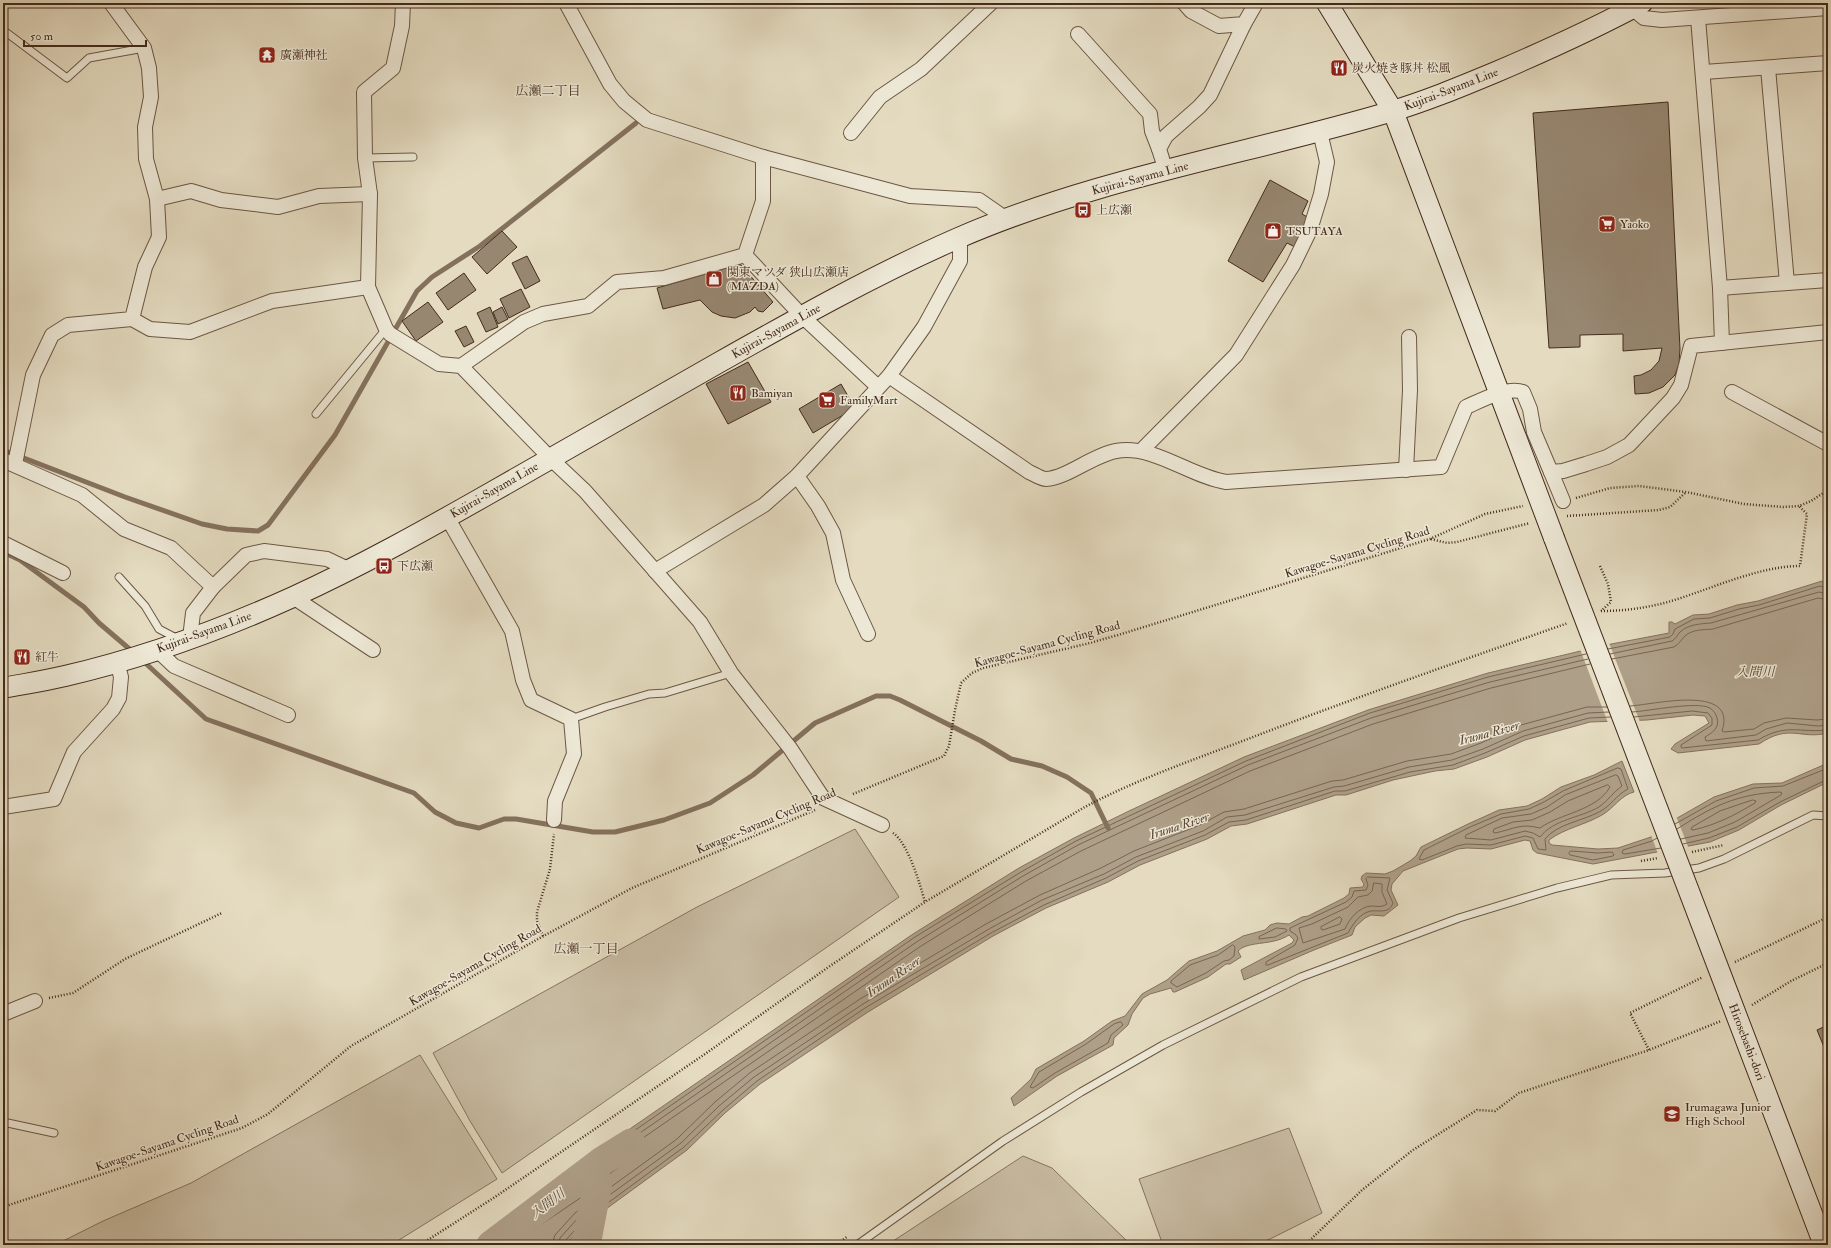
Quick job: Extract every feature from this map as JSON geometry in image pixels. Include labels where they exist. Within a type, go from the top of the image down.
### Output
[{"type":"main road","name":"Hirosebashi-dori","points":[[1327,3],[1393,111],[1498,394],[1824,1245]]},
{"type":"main road","name":"Kujirai-Sayama Line","points":[[3,688],[65,676],[153,651],[186,640],[293,597],[350,570],[447,517],[802,316],[905,261],[1005,218],[1084,193],[1320,132],[1393,111],[1459,87],[1528,58],[1576,37],[1637,5]]},
{"type":"street","points":[[111,3],[144,48],[149,68],[151,96],[145,127],[146,159],[157,199],[159,237],[145,267],[132,319]]},
{"type":"street","points":[[403,3],[402,26],[393,68],[364,92],[365,158],[370,194],[368,287],[388,331],[439,364],[461,366],[524,322],[543,314],[588,306],[617,282],[664,278],[745,255]]},
{"type":"street","points":[[566,3],[610,84],[624,101],[647,120],[763,157],[910,196],[979,200],[1005,218]]},
{"type":"street","points":[[851,133],[880,96],[921,69],[991,3]]},
{"type":"street","points":[[1184,3],[1191,11],[1219,26],[1244,24]]},
{"type":"street","points":[[1159,149],[1166,136],[1199,107],[1210,95],[1244,24],[1256,3]]},
{"type":"street","points":[[1637,5],[1644,18],[1652,20],[1828,8]]},
{"type":"street","points":[[1698,18],[1704,72],[1720,288],[1722,342]]},
{"type":"street","points":[[1078,34],[1150,114],[1152,131],[1166,171]]},
{"type":"street","points":[[1704,72],[1828,63]]},
{"type":"street","points":[[1768,68],[1787,283]]},
{"type":"street","points":[[1142,450],[1236,355],[1293,265],[1310,230],[1321,194],[1327,162],[1320,132]]},
{"type":"street","points":[[745,255],[762,201],[763,157]]},
{"type":"street","points":[[157,199],[191,191],[221,200],[278,207],[319,196],[370,194]]},
{"type":"street","points":[[655,571],[764,505],[797,476],[889,376],[924,326],[960,261],[960,237]]},
{"type":"street","points":[[745,255],[802,316],[878,388]]},
{"type":"street","points":[[1720,288],[1828,280]]},
{"type":"street","points":[[213,587],[170,548],[124,529],[82,494],[9,462],[17,449],[33,375],[52,335],[68,326],[132,319],[150,329],[190,332],[272,301],[368,287]]},
{"type":"street","points":[[1551,472],[1563,471],[1607,457],[1629,445],[1673,398],[1681,385],[1691,346],[1828,332]]},
{"type":"street","points":[[1406,470],[1410,390],[1409,337]]},
{"type":"street","points":[[461,366],[584,491],[700,622],[731,673],[788,745],[822,798],[882,825]]},
{"type":"street","points":[[889,376],[1029,472],[1044,479],[1057,476],[1100,456],[1116,451],[1142,450],[1211,479],[1226,482],[1441,467],[1466,407],[1498,394],[1519,390],[1523,392],[1530,409],[1534,432],[1563,501]]},
{"type":"street","points":[[1732,392],[1828,444]]},
{"type":"street","points":[[797,476],[818,506],[833,533],[844,580],[868,634]]},
{"type":"street","points":[[447,517],[512,630],[523,680],[531,700],[571,719],[574,754],[555,802],[554,820]]},
{"type":"street","points":[[3,543],[63,573]]},
{"type":"street","points":[[186,640],[194,613],[213,587],[246,555],[264,551],[327,559],[350,570]]},
{"type":"street","points":[[293,597],[373,650]]},
{"type":"street","points":[[153,651],[174,666],[288,715]]},
{"type":"street","points":[[3,807],[54,799],[74,752],[112,709],[119,698],[121,661]]},
{"type":"street","points":[[3,1014],[35,1001]]},
{"type":"lane","points":[[3,30],[67,78],[89,58],[144,48]]},
{"type":"lane","points":[[365,158],[413,157]]},
{"type":"lane","points":[[316,414],[388,331]]},
{"type":"lane","points":[[119,577],[145,606],[160,629],[186,640]]},
{"type":"lane","points":[[571,719],[649,694],[665,693],[731,673]]},
{"type":"lane","points":[[857,1245],[1003,1141],[1081,1092],[1163,1045],[1301,976],[1459,918],[1557,888],[1611,875],[1665,873],[1699,868],[1724,859],[1814,815],[1828,816]]},
{"type":"lane","points":[[3,1122],[54,1133]]},
{"type":"path","points":[[1563,501],[1610,488],[1624,486],[1650,487],[1686,492],[1744,504],[1783,507],[1799,506],[1811,501],[1828,490]]},
{"type":"path","points":[[1563,516],[1659,510],[1670,507],[1686,492]]},
{"type":"path","name":"Kawagoe-Sayama Cycling Road","points":[[3,1207],[242,1128],[268,1114],[351,1046],[544,936],[652,879],[937,760],[944,756],[949,746],[961,682],[972,672],[983,668],[1086,644],[1430,539],[1485,514],[1526,506]]},
{"type":"path","points":[[1601,611],[1630,610],[1668,602],[1728,581],[1787,566],[1800,566],[1807,514],[1799,506]]},
{"type":"path","points":[[1430,539],[1447,543],[1457,542],[1530,524]]},
{"type":"path","points":[[1594,614],[1601,611],[1611,602],[1608,584],[1600,566]]},
{"type":"path","points":[[420,1245],[501,1193],[925,902],[1083,808],[1170,769],[1572,621]]},
{"type":"path","points":[[544,936],[537,921],[537,912],[538,902],[550,870],[554,842],[554,820]]},
{"type":"path","points":[[882,825],[898,836],[914,867],[925,902]]},
{"type":"path","points":[[1688,853],[1725,845]]},
{"type":"path","points":[[1636,862],[1665,857]]},
{"type":"path","points":[[35,1001],[73,993],[125,959],[222,913]]},
{"type":"path","points":[[1305,1245],[1362,1190],[1413,1150],[1477,1110],[1495,1111],[1519,1093],[1649,1050],[1733,1005],[1791,981],[1828,963]]},
{"type":"path","points":[[1635,1022],[1649,1050]]},
{"type":"path","points":[[836,1245],[848,1236]]},
{"type":"shaded area","points":[[855,829],[899,897],[502,1173],[470,1121],[433,1053],[697,907]]},
{"type":"shaded area","points":[[420,1055],[497,1179],[391,1245],[55,1245],[103,1221],[191,1183]]},
{"type":"shaded area","points":[[1289,1128],[1322,1213],[1255,1245],[1163,1245],[1139,1179]]},
{"type":"shaded area","points":[[1023,1156],[1052,1168],[1131,1245],[887,1245]]},
{"type":"water","name":"入間川","points":[[1822,581],[1828,586],[1828,733],[1818,735],[1795,733],[1779,734],[1759,744],[1678,753],[1671,749],[1675,744],[1709,723],[1705,716],[1693,715],[1647,720],[1590,722],[1525,740],[1487,757],[1454,769],[1435,771],[1393,780],[1346,795],[1336,795],[1247,824],[1231,826],[1207,839],[1140,865],[1108,882],[1046,908],[993,936],[868,1012],[760,1084],[725,1113],[687,1150],[584,1225],[566,1245],[483,1245],[525,1219],[547,1201],[583,1178],[597,1165],[621,1147],[624,1140],[621,1135],[913,934],[1019,868],[1074,838],[1244,757],[1368,710],[1488,673],[1606,645],[1669,633],[1669,622],[1675,624],[1693,615],[1709,614],[1737,605],[1758,601]]},
{"type":"water","points":[[1622,761],[1634,792],[1625,796],[1602,815],[1562,832],[1549,840],[1549,843],[1552,845],[1598,849],[1618,848],[1651,837],[1672,821],[1714,797],[1753,784],[1782,783],[1828,763],[1828,782],[1781,805],[1739,830],[1710,842],[1593,864],[1537,853],[1533,850],[1530,841],[1525,840],[1491,849],[1458,849],[1403,871],[1392,884],[1391,890],[1398,905],[1384,916],[1371,915],[1365,918],[1355,927],[1352,935],[1244,980],[1241,970],[1292,943],[1294,940],[1289,935],[1276,941],[1245,946],[1238,951],[1241,957],[1230,964],[1226,964],[1208,977],[1175,992],[1173,992],[1171,988],[1150,994],[1143,998],[1132,1014],[1128,1025],[1114,1038],[1113,1045],[1057,1076],[1014,1106],[1011,1098],[1031,1079],[1036,1069],[1084,1041],[1112,1021],[1125,1016],[1142,994],[1167,980],[1189,961],[1217,951],[1243,936],[1265,930],[1270,925],[1277,923],[1289,924],[1302,917],[1308,916],[1344,898],[1349,894],[1350,888],[1363,887],[1364,884],[1361,879],[1366,873],[1385,874],[1393,871],[1416,856],[1421,847],[1468,824],[1499,810],[1527,806],[1542,799],[1561,787],[1594,775]]},
{"type":"pier","points":[[1609,643],[1640,722],[1608,723],[1580,649]]},
{"type":"pier","points":[[1676,816],[1689,849],[1658,854],[1651,835]]},
{"type":"building","name":"Yaoko","points":[[1668,102],[1680,349],[1679,364],[1675,375],[1663,387],[1649,393],[1635,394],[1634,376],[1641,375],[1651,370],[1659,361],[1662,348],[1623,351],[1623,334],[1580,335],[1580,347],[1549,348],[1533,113]]},
{"type":"building","name":"TSUTAYA","points":[[1270,180],[1308,201],[1302,214],[1309,218],[1295,247],[1287,243],[1263,282],[1228,261]]},
{"type":"building","points":[[502,231],[517,247],[487,274],[472,257]]},
{"type":"building","points":[[527,256],[540,281],[525,289],[512,263]]},
{"type":"building","points":[[740,264],[773,302],[763,312],[758,311],[755,307],[750,312],[735,318],[721,316],[712,312],[700,300],[663,309],[657,288]]},
{"type":"building","points":[[464,273],[476,290],[448,310],[436,293]]},
{"type":"building","points":[[521,289],[530,307],[509,318],[500,299]]},
{"type":"building","points":[[428,302],[443,322],[416,341],[402,321]]},
{"type":"building","points":[[490,307],[498,327],[486,332],[477,313]]},
{"type":"building","points":[[502,307],[508,319],[498,324],[493,312]]},
{"type":"building","points":[[466,326],[474,342],[464,347],[455,331]]},
{"type":"building","points":[[748,362],[771,402],[728,424],[706,384]]},
{"type":"building","points":[[841,384],[855,408],[813,433],[799,409]]},
{"type":"building","points":[[3,642],[6,642],[3,666]]},
{"type":"building","points":[[1828,1025],[1828,1057],[1817,1030]]},
{"type":"waterway","points":[[3,450],[125,497],[202,524],[227,529],[258,531],[268,525],[335,435],[417,291],[432,277],[480,246],[636,123]]},
{"type":"waterway","points":[[3,552],[20,560],[84,607],[99,623],[133,652]]},
{"type":"waterway","points":[[142,660],[206,719],[414,793],[435,812],[456,823],[479,828],[504,819],[516,819],[593,832],[615,832],[664,820],[710,803],[753,775],[815,723],[876,696],[890,696],[900,700],[981,741],[1011,759],[1042,766],[1067,777],[1091,793],[1108,828]]},
{"type":"waterway","name":"入間川","points":[[491,1245],[602,1161],[631,1143]]},
{"type":"waterway","points":[[586,1245],[598,1182]]},
{"type":"place","name":"廣瀬神社","points":[[267,55]]},
{"type":"place","name":"炭火焼き豚丼 松風","points":[[1339,68]]},
{"type":"place","name":"上広瀬","points":[[1083,210]]},
{"type":"place","name":"Yaoko","points":[[1607,224]]},
{"type":"place","name":"TSUTAYA","points":[[1273,231]]},
{"type":"place","name":"関東マツダ 狭山広瀬店 (MAZDA)","points":[[714,279]]},
{"type":"place","name":"Bamiyan","points":[[738,393]]},
{"type":"place","name":"FamilyMart","points":[[827,400]]},
{"type":"place","name":"下広瀬","points":[[384,566]]},
{"type":"place","name":"紅牛","points":[[22,657]]},
{"type":"place","name":"Irumagawa Junior High School","points":[[1672,1114]]},
{"type":"district","name":"広瀬二丁目","points":[[548,90]]},
{"type":"district","name":"広瀬一丁目","points":[[586,948]]},
{"type":"water label","name":"Iruma River","points":[[1489,732]]},
{"type":"water label","name":"Iruma River","points":[[1179,825]]},
{"type":"water label","name":"Iruma River","points":[[893,976]]}]
